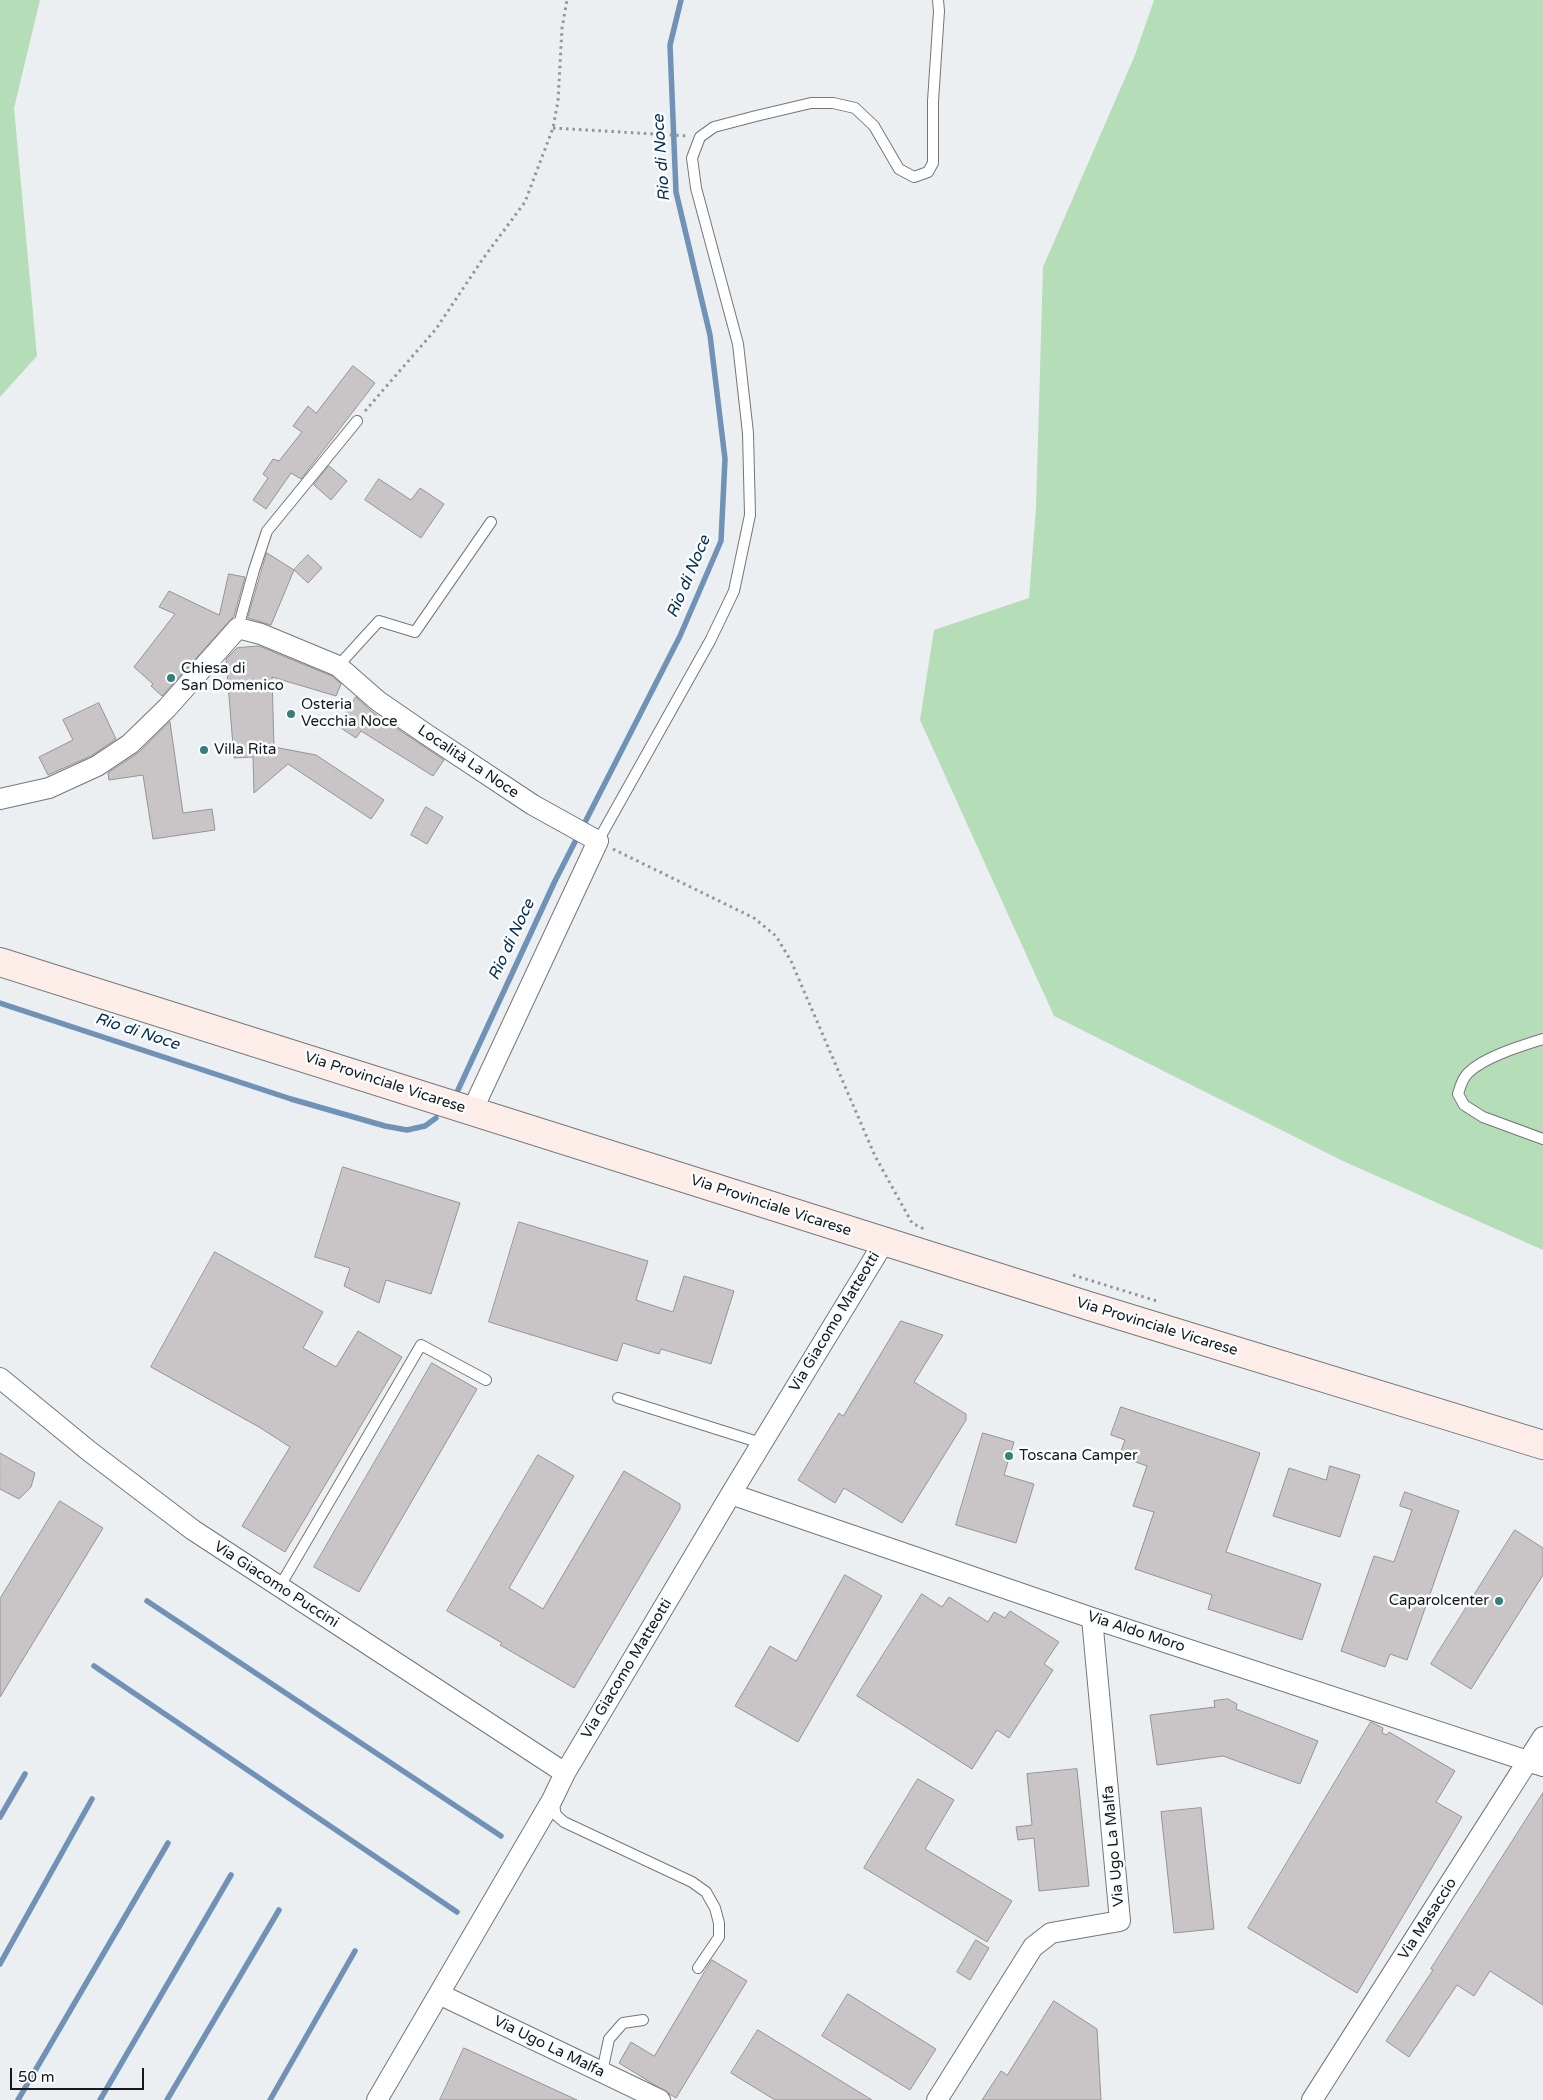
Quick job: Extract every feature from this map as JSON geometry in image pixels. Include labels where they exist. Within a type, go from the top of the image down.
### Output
[{"type":"main road","name":"Via Provinciale Vicarese","points":[[0,962],[884,1242],[1543,1445]]},
{"type":"street","name":"Località La Noce","points":[[238,628],[261,634],[338,666],[378,701],[426,734],[533,805],[587,835]]},
{"type":"street","points":[[0,799],[49,788],[97,766],[130,744],[167,708],[238,628]]},
{"type":"street","points":[[472,1111],[587,835]]},
{"type":"street","name":"Via Giacomo Matteotti","points":[[377,2100],[552,1800],[565,1773],[761,1443],[884,1242]]},
{"type":"street","name":"Via Giacomo Puccini","points":[[0,1378],[104,1462],[193,1530],[565,1773]]},
{"type":"street","name":"Via Aldo Moro","points":[[731,1494],[1092,1618],[1535,1763]]},
{"type":"street","name":"Via Ugo La Malfa","points":[[937,2100],[1034,1947],[1051,1933],[1120,1921],[1092,1618]]},
{"type":"street","name":"Via Masaccio","points":[[1312,2100],[1535,1763],[1543,1737]]},
{"type":"street","name":"Via Ugo La Malfa","points":[[439,1994],[660,2100]]},
{"type":"lane","points":[[587,835],[710,641],[734,591],[750,515],[748,433],[738,344],[696,188],[692,158],[700,137],[714,127],[756,116],[811,103],[833,103],[855,108],[874,126],[899,169],[914,177],[928,172],[933,164],[933,101],[939,11],[938,0]]},
{"type":"lane","points":[[238,628],[267,531],[357,421]]},
{"type":"lane","points":[[338,666],[379,621],[415,632],[491,522]]},
{"type":"lane","points":[[1543,1039],[1521,1046],[1468,1073],[1458,1094],[1464,1105],[1483,1117],[1543,1139]]},
{"type":"lane","points":[[280,1586],[421,1345],[486,1380]]},
{"type":"lane","points":[[618,1398],[761,1443]]},
{"type":"lane","points":[[552,1800],[556,1815],[564,1822],[692,1882],[706,1892],[719,1923],[719,1937],[698,1968]]},
{"type":"lane","points":[[602,2072],[609,2038],[623,2023],[643,2020]]},
{"type":"path","points":[[357,421],[436,329],[482,260],[526,202],[553,128],[567,0]]},
{"type":"path","points":[[553,128],[680,135]]},
{"type":"path","points":[[587,835],[754,918],[776,936],[791,961],[874,1156],[912,1223],[931,1232]]},
{"type":"path","points":[[1069,1274],[1162,1303]]},
{"type":"green space","points":[[0,0],[40,0],[14,108],[37,356],[0,397]]},
{"type":"green space","points":[[1154,0],[1543,0],[1543,1250],[1343,1161],[1054,1016],[920,720],[934,630],[1029,598],[1036,508],[1043,267],[1135,55]]},
{"type":"building","points":[[353,366],[375,383],[301,479],[291,473],[266,509],[253,500],[268,478],[263,474],[273,459],[279,461],[302,432],[293,426],[308,406],[316,413]]},
{"type":"building","points":[[329,466],[347,481],[331,500],[314,485]]},
{"type":"building","points":[[379,479],[411,500],[420,488],[444,504],[421,538],[365,500]]},
{"type":"building","points":[[267,553],[294,570],[271,625],[248,618]]},
{"type":"building","points":[[308,555],[322,568],[308,583],[294,570]]},
{"type":"building","points":[[229,574],[245,577],[234,616],[162,696],[151,686],[153,684],[134,667],[175,614],[159,607],[169,591],[219,615]]},
{"type":"building","points":[[259,646],[332,676],[341,684],[336,696],[272,677],[274,747],[316,755],[384,800],[371,819],[288,764],[254,793],[253,757],[234,758],[226,659],[237,648]]},
{"type":"building","points":[[356,697],[371,711],[444,760],[433,776],[361,731],[356,738],[338,726]]},
{"type":"building","points":[[99,703],[116,739],[91,756],[48,775],[39,757],[73,740],[63,720]]},
{"type":"building","points":[[170,722],[183,813],[212,809],[215,830],[153,839],[143,775],[109,780],[108,773],[138,753]]},
{"type":"building","points":[[426,807],[443,817],[427,844],[411,835]]},
{"type":"building","points":[[343,1167],[460,1203],[431,1294],[386,1280],[379,1303],[344,1286],[350,1268],[315,1257]]},
{"type":"building","points":[[519,1222],[648,1261],[636,1300],[673,1312],[684,1276],[734,1291],[711,1364],[661,1349],[659,1354],[623,1343],[617,1361],[489,1322]]},
{"type":"building","points":[[215,1252],[323,1312],[303,1348],[336,1367],[358,1331],[402,1357],[285,1552],[242,1526],[290,1447],[259,1427],[151,1367]]},
{"type":"building","points":[[901,1321],[943,1335],[914,1382],[966,1414],[966,1420],[902,1523],[844,1488],[835,1503],[798,1480],[839,1413],[843,1416]]},
{"type":"building","points":[[432,1363],[477,1389],[359,1592],[314,1567]]},
{"type":"building","points":[[1121,1407],[1260,1453],[1226,1552],[1321,1584],[1302,1640],[1208,1609],[1212,1595],[1135,1569],[1154,1512],[1133,1506],[1147,1466],[1119,1456],[1125,1440],[1111,1435]]},
{"type":"building","points":[[983,1433],[1014,1442],[1004,1475],[1034,1484],[1016,1543],[956,1525]]},
{"type":"building","points":[[0,1453],[35,1473],[31,1487],[19,1499],[0,1489]]},
{"type":"building","points":[[538,1455],[574,1476],[509,1588],[543,1609],[624,1471],[680,1504],[680,1509],[574,1688],[500,1645],[502,1643],[447,1611]]},
{"type":"building","points":[[1330,1466],[1360,1475],[1340,1537],[1273,1516],[1289,1468],[1326,1480]]},
{"type":"building","points":[[1405,1492],[1459,1511],[1407,1660],[1390,1654],[1385,1667],[1341,1651],[1374,1556],[1394,1562],[1412,1510],[1400,1506]]},
{"type":"building","points":[[60,1501],[103,1528],[0,1697],[0,1599]]},
{"type":"building","name":"Caparolcenter","points":[[1515,1530],[1543,1548],[1543,1575],[1471,1689],[1431,1664]]},
{"type":"building","points":[[845,1575],[882,1596],[798,1742],[735,1706],[770,1646],[796,1661]]},
{"type":"building","points":[[922,1594],[942,1607],[949,1597],[988,1622],[994,1612],[1005,1618],[1010,1611],[1059,1642],[1044,1664],[1053,1670],[1009,1738],[997,1730],[972,1769],[857,1696]]},
{"type":"building","points":[[1228,1699],[1237,1704],[1236,1709],[1318,1741],[1300,1784],[1223,1756],[1157,1765],[1150,1715],[1215,1707],[1214,1701]]},
{"type":"building","points":[[1371,1722],[1383,1728],[1382,1733],[1387,1735],[1389,1732],[1455,1771],[1436,1802],[1462,1817],[1357,1993],[1248,1928]]},
{"type":"building","points":[[1077,1769],[1089,1886],[1039,1891],[1034,1838],[1018,1840],[1016,1827],[1032,1825],[1027,1774]]},
{"type":"building","points":[[918,1779],[954,1800],[925,1849],[1012,1901],[987,1942],[864,1868]]},
{"type":"building","points":[[1543,1793],[1543,2005],[1490,1971],[1474,1996],[1457,1985],[1409,2057],[1386,2041],[1433,1970],[1431,1969]]},
{"type":"building","points":[[1201,1808],[1214,1929],[1174,1933],[1161,1812]]},
{"type":"building","points":[[976,1940],[989,1948],[970,1980],[957,1972]]},
{"type":"building","points":[[712,1960],[747,1981],[676,2098],[619,2063],[631,2042],[654,2056]]},
{"type":"building","points":[[848,1994],[936,2049],[910,2090],[822,2036]]},
{"type":"building","points":[[1054,2001],[1097,2029],[1101,2100],[982,2100],[1001,2071],[1007,2075]]},
{"type":"building","points":[[758,2030],[872,2100],[775,2100],[731,2073]]},
{"type":"building","points":[[464,2048],[577,2100],[440,2100]]},
{"type":"waterway","name":"Rio di Noce","points":[[458,1090],[555,881],[680,636],[721,541],[725,459],[710,335],[676,192],[670,45],[681,0]]},
{"type":"waterway","name":"Rio di Noce","points":[[0,1003],[291,1099],[385,1126],[407,1130],[425,1126],[436,1118]]},
{"type":"waterway","points":[[147,1601],[501,1836]]},
{"type":"waterway","points":[[94,1666],[457,1912]]},
{"type":"waterway","points":[[0,1817],[25,1774]]},
{"type":"waterway","points":[[0,1964],[92,1799]]},
{"type":"waterway","points":[[18,2100],[168,1843]]},
{"type":"waterway","points":[[100,2100],[231,1875]]},
{"type":"waterway","points":[[167,2100],[279,1910]]},
{"type":"waterway","points":[[270,2100],[355,1951]]},
{"type":"place","name":"Chiesa di San Domenico","points":[[171,678]]},
{"type":"place","name":"Osteria Vecchia Noce","points":[[291,714]]},
{"type":"place","name":"Villa Rita","points":[[204,750]]},
{"type":"place","name":"Toscana Camper","points":[[1009,1456]]},
{"type":"place","name":"Caparolcenter","points":[[1499,1601]]}]
